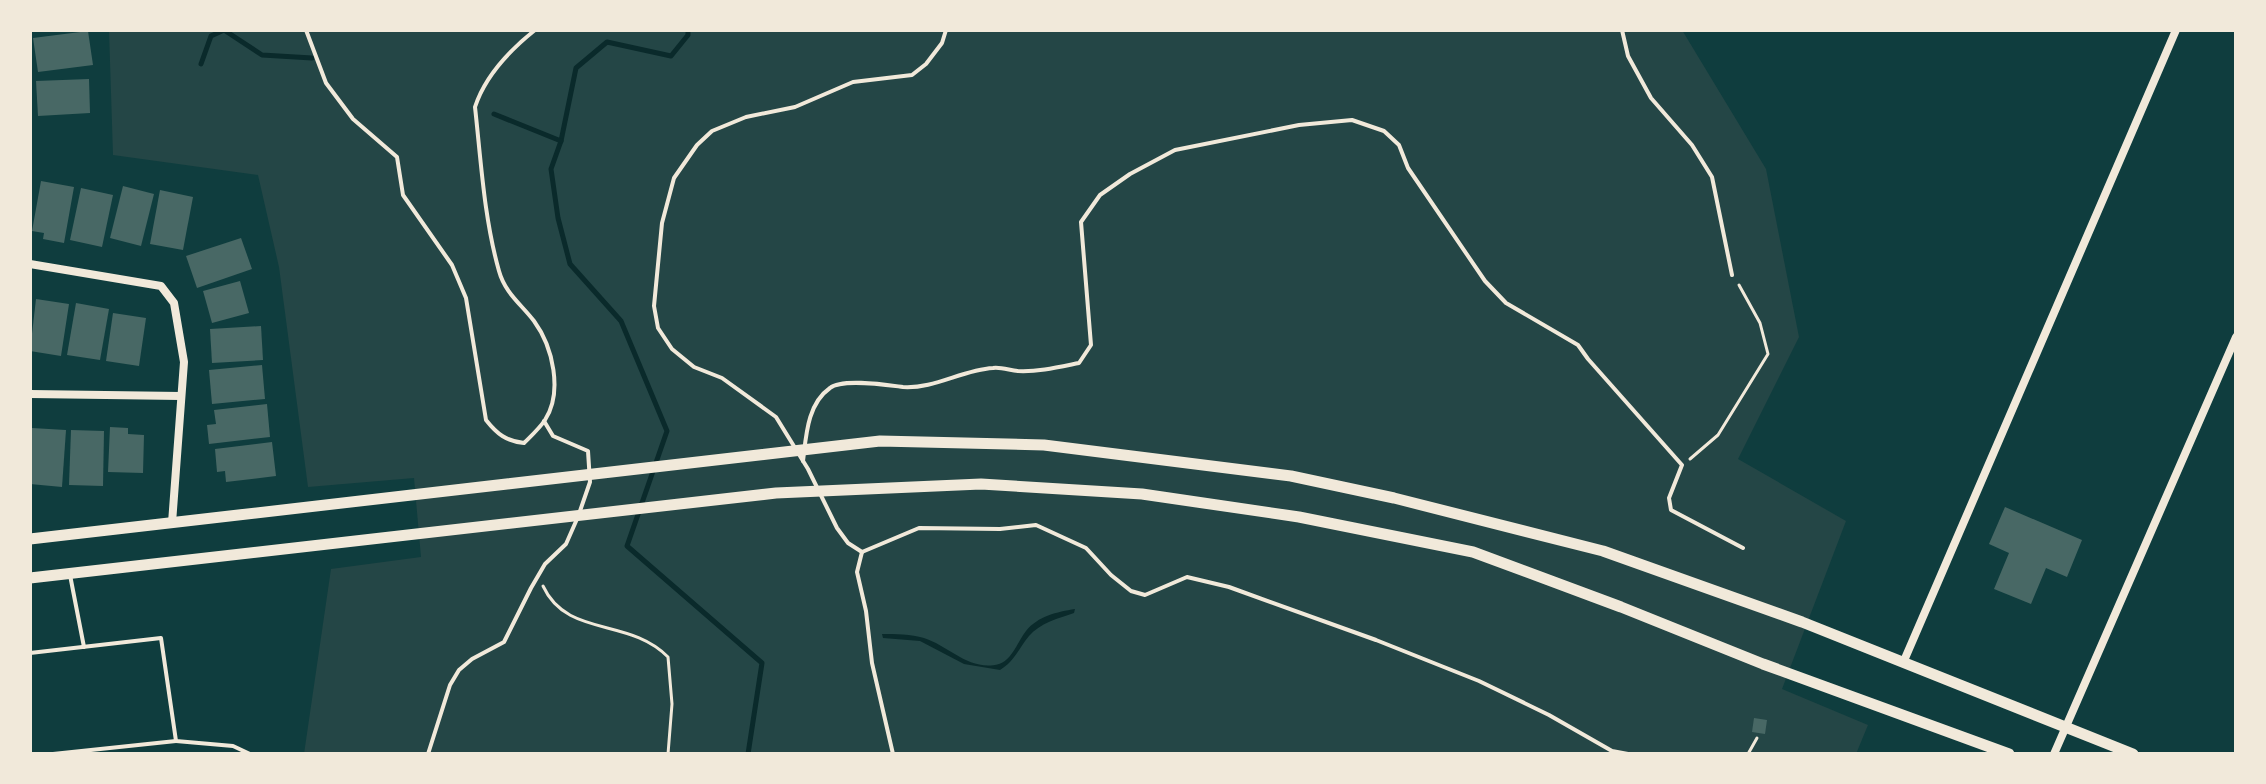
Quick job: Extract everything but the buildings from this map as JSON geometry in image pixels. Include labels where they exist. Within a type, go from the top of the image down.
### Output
[{"type":"main road","points":[[30,539],[880,441],[1044,445],[1291,476],[1394,498],[1603,551],[1802,622],[2133,754]]},
{"type":"main road","points":[[30,578],[776,493],[981,484],[1142,494],[1299,517],[1473,552],[1763,664],[2009,754]]},
{"type":"street","points":[[1903,663],[2176,30]]},
{"type":"street","points":[[30,264],[161,286],[174,303],[184,362],[172,523]]},
{"type":"street","points":[[2054,754],[2236,337]]},
{"type":"street","points":[[30,394],[181,396]]},
{"type":"lane","points":[[306,30],[326,83],[353,119],[397,157],[403,195],[452,265],[466,298],[486,420],[497,434],[511,442],[524,443],[544,421],[553,404],[555,387],[552,366],[536,323],[506,289],[500,276],[488,225],[475,107],[492,74],[514,47],[535,30]]},
{"type":"lane","points":[[862,552],[848,543],[837,528],[803,461],[776,417],[722,378],[694,367],[672,349],[658,328],[654,306],[662,223],[674,178],[697,145],[712,131],[746,117],[795,107],[853,82],[912,75],[926,64],[942,43],[946,30]]},
{"type":"lane","points":[[1622,30],[1628,56],[1651,98],[1692,145],[1712,177],[1732,275]]},
{"type":"lane","points":[[803,461],[808,422],[821,397],[831,386],[847,383],[915,388],[996,367],[1019,371],[1079,363],[1091,345],[1081,222],[1100,195],[1130,174],[1175,150],[1299,125],[1352,120],[1384,131],[1399,145],[1408,168],[1485,281],[1506,303],[1578,345],[1682,465],[1669,498],[1671,510],[1743,548]]},
{"type":"lane","points":[[428,754],[450,685],[459,670],[472,659],[504,642],[538,575],[566,544],[587,495],[590,482],[588,451],[553,436],[544,421]]},
{"type":"lane","points":[[862,552],[919,528],[1000,529],[1036,525],[1086,548],[1131,591],[1145,595],[1187,577],[1229,587],[1479,681],[1549,715],[1612,751],[1628,754]]},
{"type":"lane","points":[[862,552],[857,572],[866,611],[872,663],[893,754]]},
{"type":"lane","points":[[70,573],[84,647]]},
{"type":"lane","points":[[30,653],[161,638],[176,741]]},
{"type":"lane","points":[[53,754],[176,741],[233,746],[250,754]]},
{"type":"path","points":[[1682,465],[1718,435],[1768,354],[1760,323],[1732,275]]},
{"type":"path","points":[[538,575],[547,594],[565,614],[643,637],[668,657],[672,704],[668,754]]},
{"type":"path","points":[[1748,754],[1757,738]]},
{"type":"shaded area","points":[[109,30],[1682,30],[1766,169],[1799,337],[1738,459],[1846,521],[1782,689],[1868,725],[1856,754],[304,754],[331,569],[421,557],[414,478],[308,487],[279,267],[258,175],[113,155]]},
{"type":"shaded area","points":[[1075,609],[1074,613],[1033,631],[1013,659],[1000,670],[964,664],[920,641],[883,638],[882,634],[924,638],[969,661],[988,666],[1008,659],[1026,631],[1042,618]]},
{"type":"waterway","points":[[201,64],[211,36],[224,30],[262,55],[312,58]]},
{"type":"waterway","points":[[688,30],[688,35],[671,56],[607,42],[576,68],[561,141],[551,169],[558,218],[570,264],[621,321],[667,431],[627,546],[762,663],[748,754]]},
{"type":"waterway","points":[[494,114],[561,141]]}]
